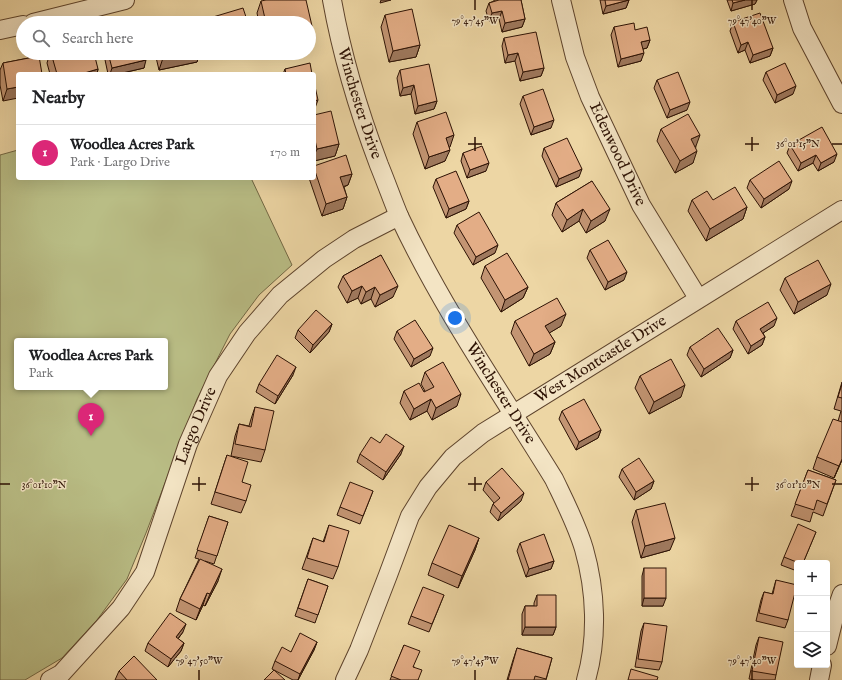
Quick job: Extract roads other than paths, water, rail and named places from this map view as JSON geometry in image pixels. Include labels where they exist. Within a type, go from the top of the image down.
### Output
[{"type":"street","points":[[61,16],[125,0]]},
{"type":"street","name":"Winchester Drive","points":[[332,0],[358,106],[399,216],[434,284],[554,479],[571,512],[584,548],[591,574],[594,631],[591,663],[586,680]]},
{"type":"street","name":"Edenwood Drive","points":[[561,0],[575,57],[590,97],[641,205],[698,298]]},
{"type":"street","points":[[793,0],[802,28],[842,104]]},
{"type":"street","points":[[0,30],[16,27]]},
{"type":"street","name":"West Montcastle Drive","points":[[345,680],[359,650],[410,516],[428,487],[453,457],[483,433],[514,415],[698,298],[842,210]]},
{"type":"street","name":"Largo Drive","points":[[50,680],[61,674],[122,608],[145,572],[188,444],[218,376],[247,333],[280,295],[324,259],[354,239],[399,216]]},
{"type":"street","points":[[830,634],[842,594]]},
{"type":"street","points":[[819,680],[821,668]]},
{"type":"place","name":"Woodlea Acres Park","points":[[91,436]]}]
